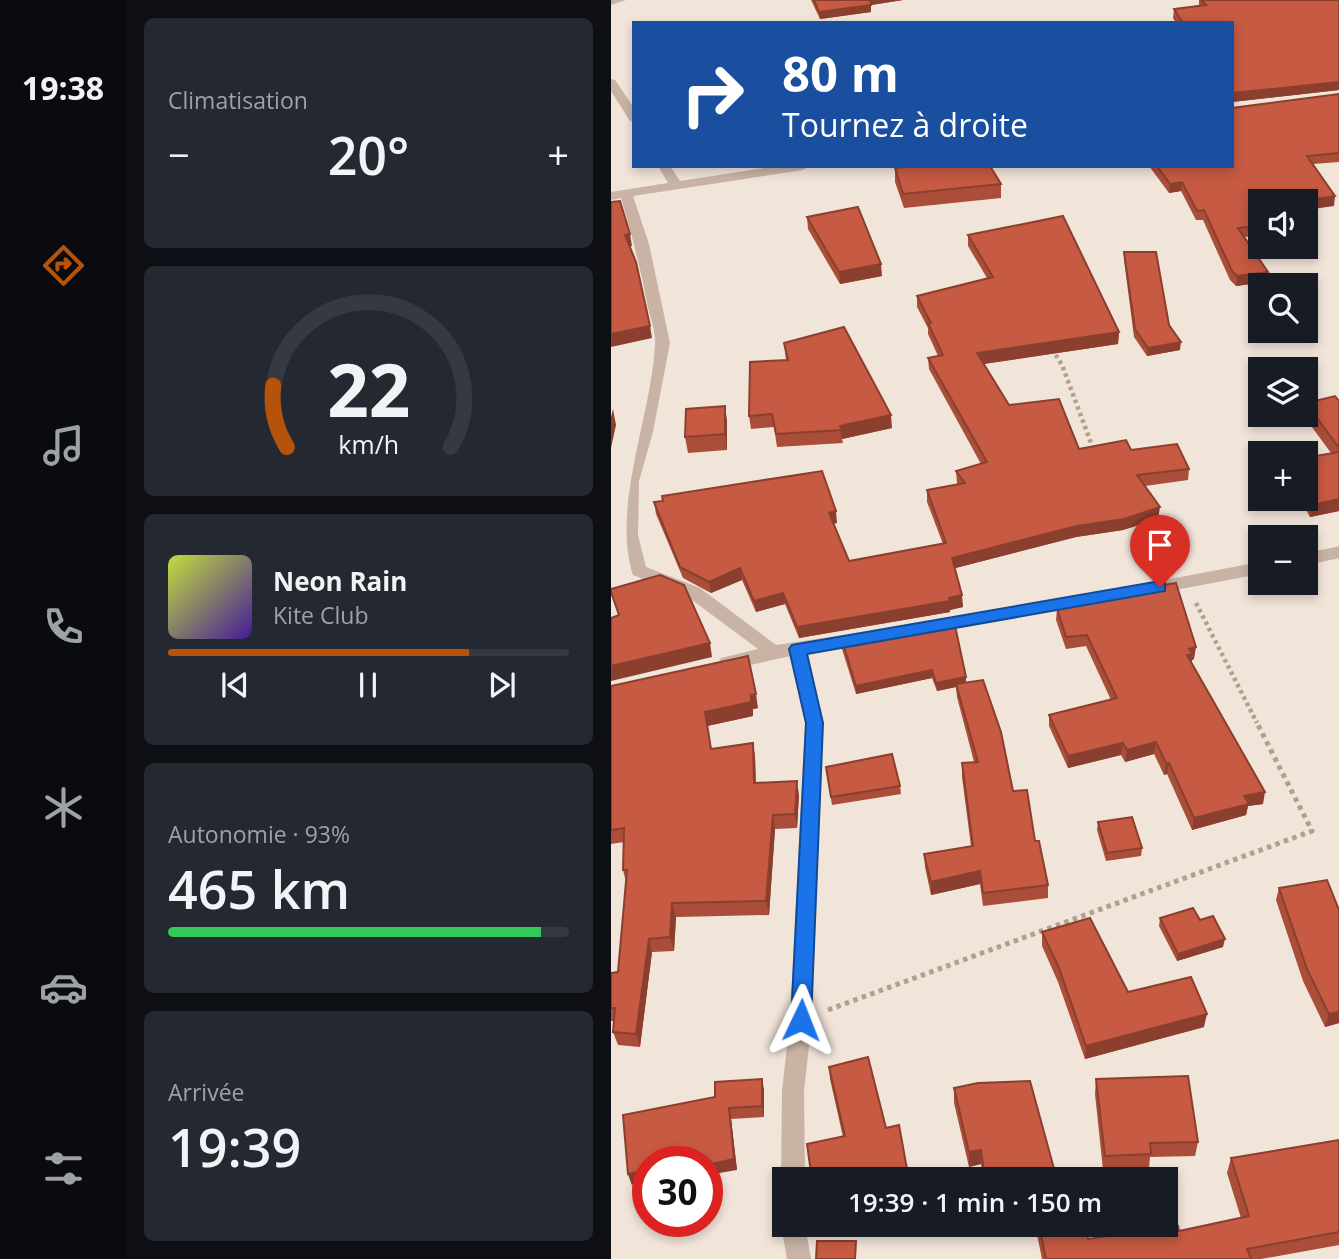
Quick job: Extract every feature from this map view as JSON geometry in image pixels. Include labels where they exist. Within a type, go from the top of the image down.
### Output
[{"type":"street","points":[[611,2],[621,0]]},
{"type":"street","points":[[611,82],[632,115]]},
{"type":"street","points":[[665,168],[675,184]]},
{"type":"street","points":[[773,652],[719,607],[668,577],[639,571],[630,535],[631,481],[645,432],[663,343],[643,244],[619,195],[789,168]]},
{"type":"street","points":[[1318,556],[1339,552]]},
{"type":"street","points":[[921,628],[1248,570]]},
{"type":"street","points":[[705,668],[773,652],[880,635]]},
{"type":"street","points":[[793,1167],[793,1091],[801,1020],[814,723],[798,649]]},
{"type":"street","points":[[794,1237],[799,1259]]},
{"type":"path","points":[[1049,344],[1062,365],[1100,464]]},
{"type":"path","points":[[801,1020],[1312,831],[1186,582],[1134,517]]},
{"type":"building","points":[[814,0],[870,0],[871,5],[819,12]]},
{"type":"building","points":[[1201,0],[1339,0],[1339,82],[1234,93],[1234,21],[1182,21],[1174,9],[1206,5]]},
{"type":"building","points":[[1339,94],[1339,153],[1307,156],[1335,196],[1318,199],[1318,189],[1248,189],[1248,227],[1238,228],[1248,243],[1248,259],[1259,259],[1268,272],[1237,276],[1232,271],[1204,210],[1197,211],[1182,182],[1170,184],[1158,168],[1234,168],[1234,108]]},
{"type":"building","points":[[895,168],[991,168],[1001,184],[903,194]]},
{"type":"building","points":[[620,201],[630,234],[625,235],[636,262],[650,326],[611,334],[611,202]]},
{"type":"building","points":[[858,207],[881,264],[839,272],[807,217]]},
{"type":"building","points":[[1063,216],[1119,332],[977,353],[1009,405],[1059,399],[1079,449],[1126,440],[1131,450],[1177,444],[1189,469],[1137,475],[1160,507],[1124,519],[1077,526],[952,558],[962,595],[949,598],[950,601],[797,627],[783,593],[754,601],[740,568],[709,582],[680,567],[654,502],[663,501],[662,496],[822,471],[836,511],[829,513],[849,561],[946,543],[927,490],[965,483],[956,471],[987,462],[928,358],[943,355],[917,296],[993,277],[968,235]]},
{"type":"building","points":[[1124,252],[1156,252],[1169,325],[1181,342],[1148,348],[1135,329]]},
{"type":"building","points":[[844,327],[891,415],[840,426],[842,430],[776,434],[772,414],[749,416],[750,362],[788,360],[784,343]]},
{"type":"building","points":[[1335,396],[1339,401],[1339,448],[1318,419],[1318,400]]},
{"type":"building","points":[[725,406],[725,434],[685,437],[686,409]]},
{"type":"building","points":[[1339,452],[1339,499],[1318,504],[1318,456]]},
{"type":"building","points":[[660,575],[684,585],[710,643],[611,666],[611,618],[619,615],[611,589]]},
{"type":"building","points":[[1176,583],[1196,647],[1189,649],[1193,654],[1187,655],[1265,792],[1244,796],[1249,804],[1194,818],[1169,763],[1166,763],[1156,742],[1127,750],[1123,743],[1068,756],[1049,715],[1117,698],[1087,635],[1066,637],[1057,608],[1080,605],[1078,599]]},
{"type":"building","points":[[954,621],[966,677],[936,683],[932,670],[856,686],[842,640]]},
{"type":"building","points":[[748,656],[756,694],[751,695],[751,702],[705,712],[711,749],[753,743],[754,783],[797,781],[795,814],[773,815],[766,901],[672,903],[670,937],[649,939],[636,1034],[613,1032],[615,1008],[611,1008],[611,973],[618,972],[627,870],[623,870],[624,828],[611,830],[611,686]]},
{"type":"building","points":[[983,680],[1001,732],[1013,791],[1027,790],[1035,841],[1039,841],[1048,885],[983,893],[980,871],[931,882],[924,854],[973,846],[962,763],[978,762],[956,684]]},
{"type":"building","points":[[892,754],[900,786],[831,797],[826,767]]},
{"type":"building","points":[[1132,817],[1142,848],[1107,853],[1098,822]]},
{"type":"building","points":[[1327,880],[1339,910],[1339,1012],[1329,1014],[1307,969],[1279,888]]},
{"type":"building","points":[[1193,908],[1200,920],[1213,916],[1225,939],[1178,954],[1160,918]]},
{"type":"building","points":[[1090,918],[1128,992],[1191,977],[1207,1014],[1086,1046],[1059,968],[1042,932]]},
{"type":"building","points":[[868,1057],[886,1128],[899,1125],[907,1167],[810,1167],[807,1144],[845,1136],[829,1067]]},
{"type":"building","points":[[1188,1076],[1198,1142],[1150,1143],[1151,1154],[1105,1156],[1096,1079]]},
{"type":"building","points":[[762,1079],[762,1106],[729,1108],[734,1159],[723,1161],[723,1146],[632,1146],[632,1173],[628,1174],[623,1115],[715,1097],[715,1082]]},
{"type":"building","points":[[1030,1081],[1054,1167],[983,1167],[981,1150],[969,1152],[954,1088],[978,1083]]},
{"type":"building","points":[[1339,1140],[1339,1232],[1247,1249],[1251,1259],[1046,1259],[1041,1237],[1178,1237],[1178,1226],[1179,1231],[1249,1216],[1231,1158]]},
{"type":"building","points":[[817,1241],[856,1241],[855,1259],[816,1259]]},
{"type":"route","points":[[801,1020],[804,898],[811,813],[814,723],[798,649],[1160,587]]}]
